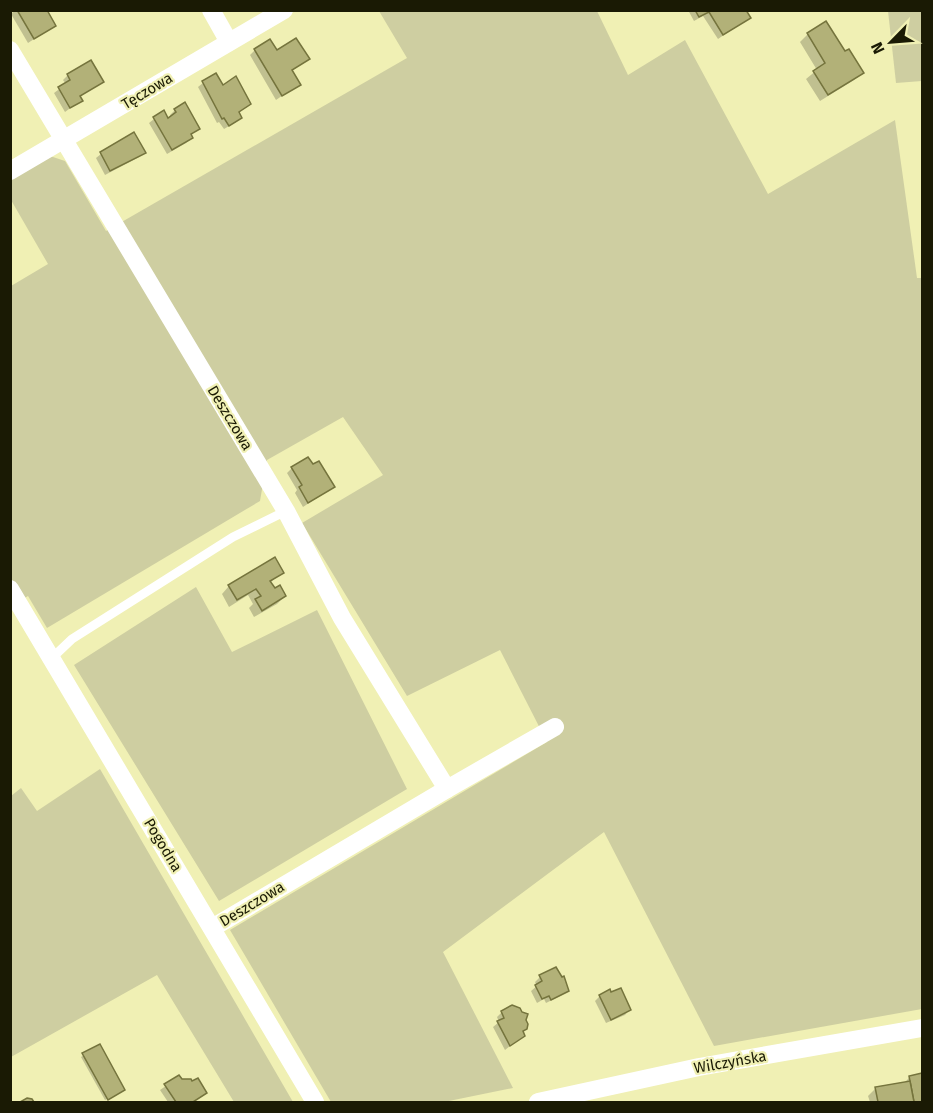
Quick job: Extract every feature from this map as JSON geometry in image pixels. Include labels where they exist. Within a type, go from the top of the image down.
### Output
[{"type":"street","points":[[212,10],[229,42]]},
{"type":"street","name":"Tęczowa","points":[[10,171],[284,10]]},
{"type":"street","name":"Deszczowa","points":[[10,50],[286,511],[342,618],[447,789]]},
{"type":"street","name":"Pogodna","points":[[10,589],[315,1102]]},
{"type":"street","name":"Deszczowa","points":[[212,928],[555,727]]},
{"type":"street","name":"Wilczyńska","points":[[538,1102],[699,1068],[922,1028]]},
{"type":"lane","points":[[52,658],[72,639],[233,537],[286,511]]},
{"type":"green space","points":[[379,11],[597,11],[628,75],[685,40],[768,194],[895,120],[917,278],[922,278],[922,1009],[714,1046],[604,832],[443,952],[513,1088],[444,1102],[331,1102],[230,930],[547,742],[500,650],[407,696],[302,523],[383,475],[343,417],[267,460],[260,501],[47,628],[28,596],[11,606],[11,286],[48,264],[11,200],[10,180],[50,156],[65,161],[106,231],[407,58]]},
{"type":"green space","points":[[888,11],[922,11],[922,81],[896,83]]},
{"type":"green space","points":[[196,587],[232,652],[317,610],[407,789],[219,901],[74,665]]},
{"type":"green space","points":[[100,769],[293,1102],[234,1102],[157,975],[11,1057],[11,796],[21,788],[37,811]]},
{"type":"building","points":[[17,10],[47,10],[56,26],[34,39]]},
{"type":"building","points":[[695,10],[746,10],[751,18],[723,35],[709,12],[699,17]]},
{"type":"building","points":[[826,21],[845,51],[849,49],[864,73],[828,95],[813,71],[825,63],[807,33]]},
{"type":"building","points":[[296,38],[310,59],[292,70],[301,85],[282,96],[254,49],[270,39],[277,50]]},
{"type":"building","points":[[91,60],[104,82],[80,96],[83,101],[70,108],[58,87],[70,80],[67,74]]},
{"type":"building","points":[[216,73],[223,85],[236,76],[251,104],[239,112],[242,118],[229,126],[224,118],[222,119],[202,81]]},
{"type":"building","points":[[185,102],[200,129],[191,134],[193,138],[172,150],[153,117],[164,110],[168,118],[176,112],[174,109]]},
{"type":"building","points":[[134,132],[146,153],[110,171],[100,152]]},
{"type":"building","points":[[308,457],[313,464],[319,461],[335,487],[308,503],[299,487],[302,485],[291,467]]},
{"type":"building","points":[[275,557],[284,573],[270,581],[275,588],[280,585],[286,596],[262,611],[255,599],[261,596],[256,589],[237,600],[228,585]]},
{"type":"building","points":[[556,967],[562,977],[564,976],[569,991],[551,1000],[549,996],[542,999],[535,985],[542,981],[539,975]]},
{"type":"building","points":[[621,988],[631,1010],[611,1020],[599,995],[610,989],[611,992]]},
{"type":"building","points":[[512,1005],[528,1014],[526,1020],[528,1024],[527,1029],[523,1031],[525,1036],[510,1046],[497,1021],[504,1018],[501,1011]]},
{"type":"building","points":[[100,1044],[125,1090],[108,1100],[82,1053]]},
{"type":"building","points":[[922,1073],[922,1102],[914,1102],[909,1076]]},
{"type":"building","points":[[179,1075],[182,1079],[192,1081],[198,1078],[207,1093],[193,1102],[176,1102],[164,1084]]},
{"type":"building","points":[[910,1081],[914,1102],[878,1102],[875,1087]]},
{"type":"building","points":[[27,1098],[34,1102],[20,1102]]}]
